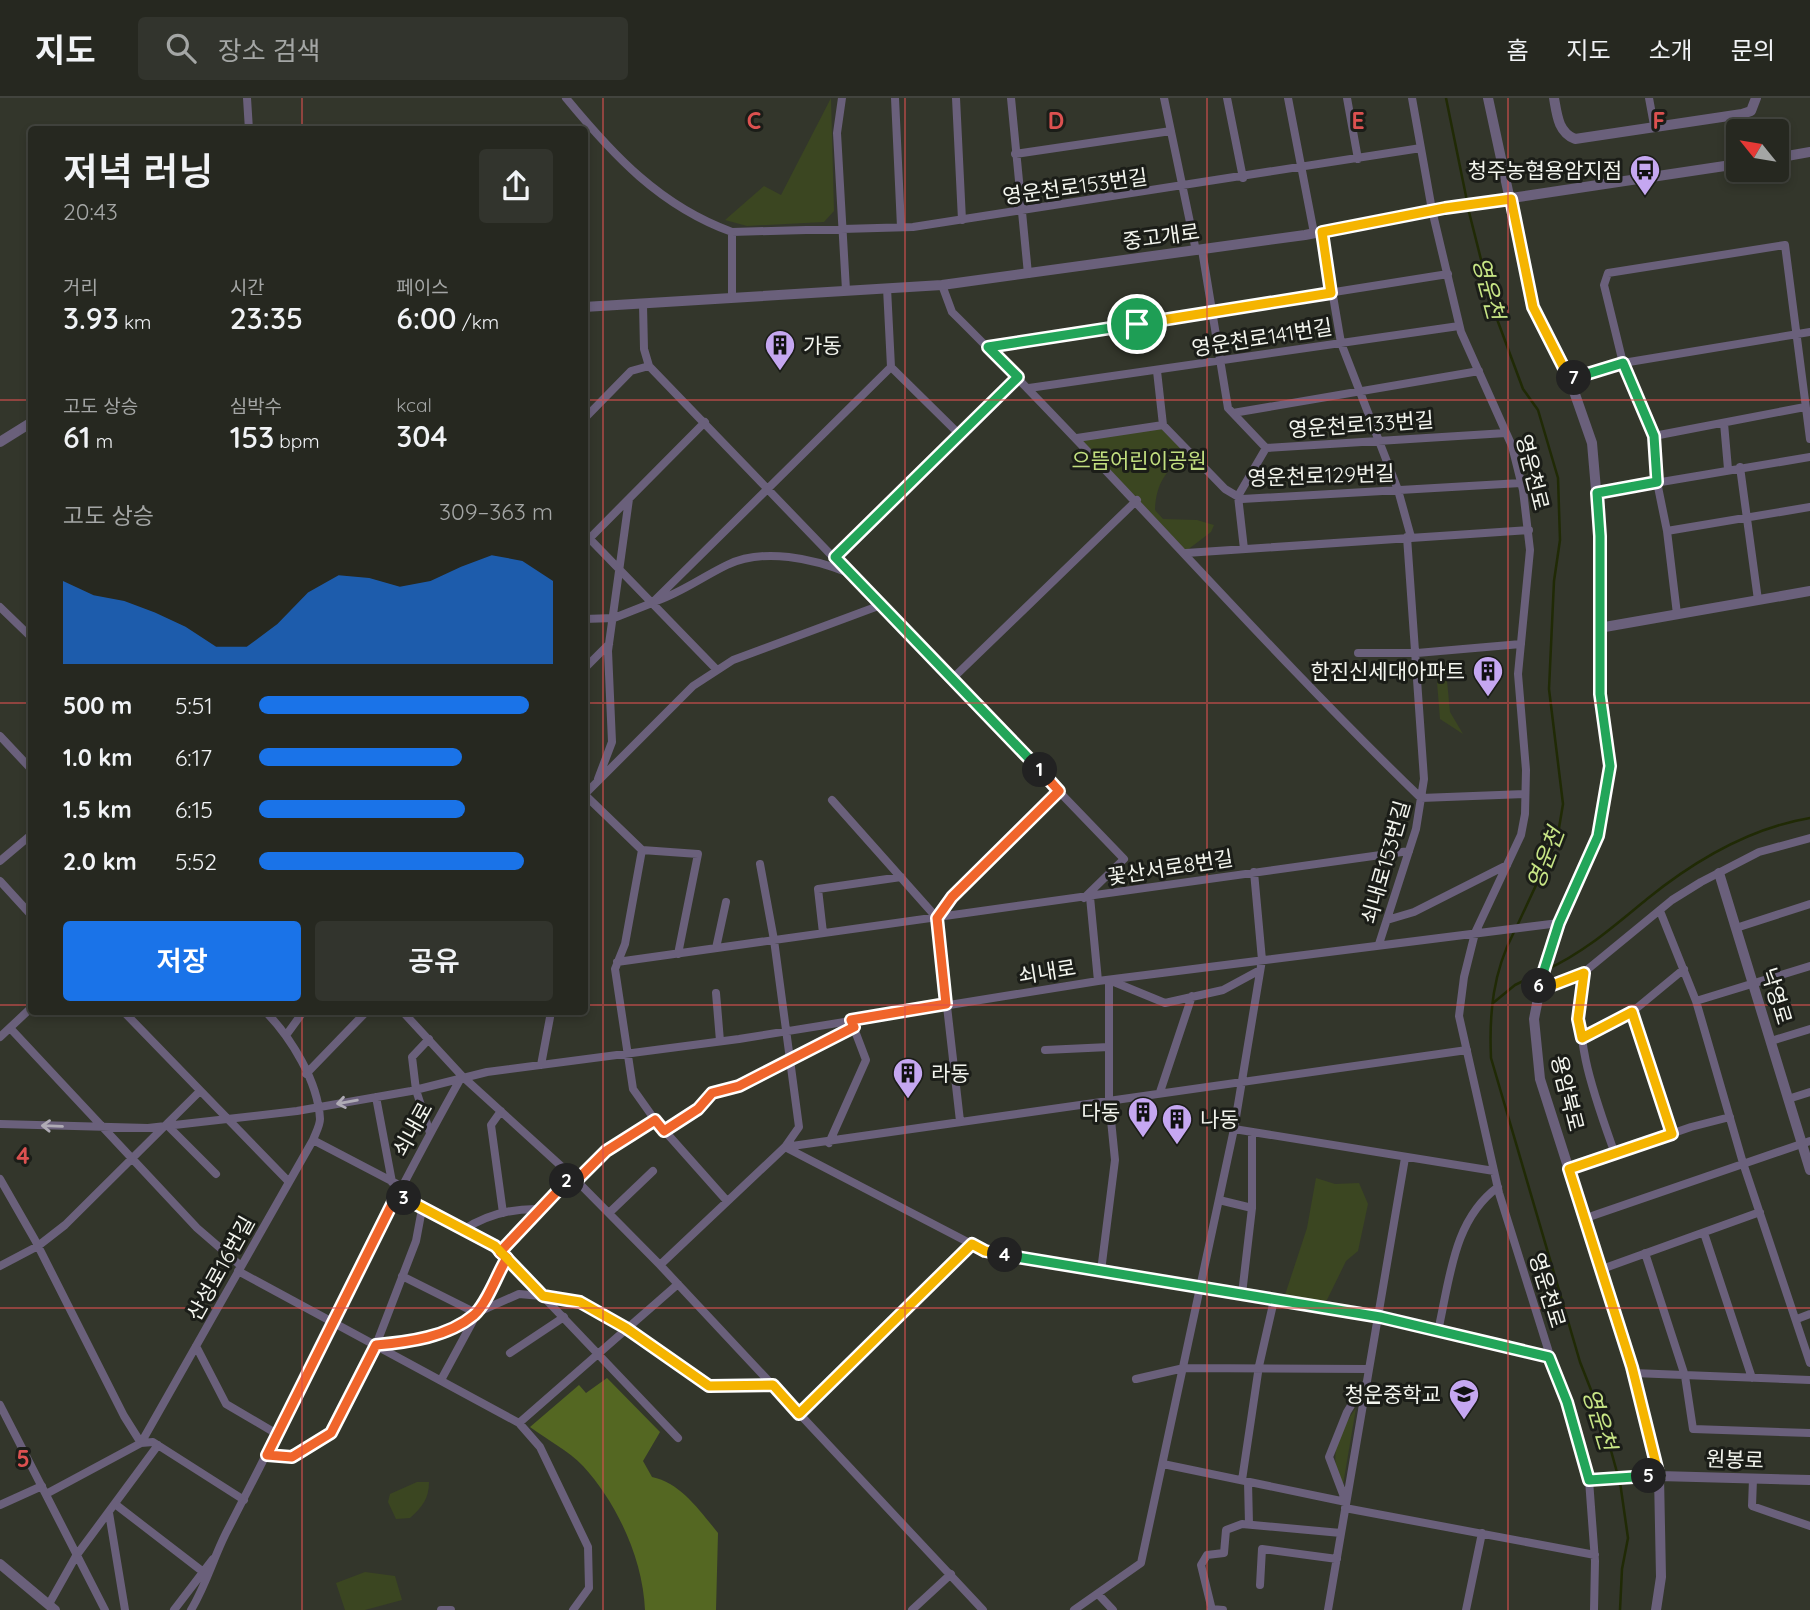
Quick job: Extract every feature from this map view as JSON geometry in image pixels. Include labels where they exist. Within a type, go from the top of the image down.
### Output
[{"type":"street","points":[[247,98],[249,126]]},
{"type":"street","points":[[566,98],[626,167],[653,190],[680,209],[732,232],[732,298]]},
{"type":"street","points":[[842,98],[837,133],[846,290]]},
{"type":"street","points":[[895,98],[901,227]]},
{"type":"street","points":[[956,98],[962,220]]},
{"type":"street","points":[[1011,98],[1028,274]]},
{"type":"street","name":"영운천로133번길","points":[[1164,98],[1212,312],[1228,408],[1266,448],[1506,433]]},
{"type":"street","points":[[1227,98],[1242,178]]},
{"type":"street","name":"쇠내로153번길","points":[[1289,98],[1341,343],[1398,490],[1409,537],[1424,779],[1409,851],[1379,944]]},
{"type":"street","points":[[1347,98],[1358,159]]},
{"type":"street","name":"영운천로","points":[[1412,98],[1432,210],[1459,326],[1506,433],[1521,483],[1529,530],[1518,674],[1525,794],[1521,835],[1464,977],[1459,1017],[1498,1187],[1549,1357],[1567,1402],[1589,1480],[1595,1555],[1594,1610]]},
{"type":"street","name":"용암북로","points":[[1488,98],[1533,307],[1570,380],[1592,443],[1600,536],[1600,694],[1610,766],[1598,836],[1559,923],[1537,991],[1534,1019],[1540,1079],[1602,1269],[1633,1373],[1659,1476],[1661,1577],[1656,1610]]},
{"type":"street","points":[[1554,98],[1559,124],[1565,135],[1575,139],[1654,125],[1742,114],[1751,111],[1756,98]]},
{"type":"street","points":[[1649,98],[1654,125]]},
{"type":"street","points":[[1015,154],[1171,131]]},
{"type":"street","name":"영운천로153번길","points":[[732,232],[901,227],[962,220],[1183,188],[1421,148]]},
{"type":"street","points":[[1789,156],[1810,152]]},
{"type":"street","name":"중고개로","points":[[588,307],[943,285],[1318,232],[1432,210],[1726,166]]},
{"type":"street","points":[[1677,614],[1667,531],[1657,482],[1654,436],[1623,363],[1604,285],[1608,273],[1785,245],[1810,439]]},
{"type":"street","points":[[988,347],[1448,274]]},
{"type":"street","points":[[943,285],[953,312],[1137,500],[1370,748],[1421,797],[1525,794]]},
{"type":"street","points":[[887,288],[891,367],[961,436]]},
{"type":"street","points":[[643,305],[644,349],[649,366],[1124,859],[1087,897],[1098,981]]},
{"type":"street","name":"영운천로141번길","points":[[1029,388],[1459,326]]},
{"type":"street","points":[[1570,380],[1623,363],[1810,331]]},
{"type":"street","points":[[588,415],[631,371],[649,366]]},
{"type":"street","points":[[652,603],[891,367]]},
{"type":"street","points":[[1077,438],[1163,425],[1157,371]]},
{"type":"street","points":[[1233,413],[1479,371]]},
{"type":"street","points":[[835,557],[1018,377]]},
{"type":"street","points":[[1654,436],[1805,407]]},
{"type":"street","points":[[588,536],[705,422]]},
{"type":"street","points":[[1724,423],[1728,469]]},
{"type":"street","points":[[0,442],[28,424]]},
{"type":"street","name":"영운천로129번길","points":[[1163,425],[1225,489],[1238,496],[1521,483]]},
{"type":"street","points":[[1244,549],[1238,496],[1266,448]]},
{"type":"street","points":[[1597,493],[1810,457]]},
{"type":"street","points":[[1740,467],[1758,600]]},
{"type":"street","points":[[596,784],[612,742],[609,644],[629,499]]},
{"type":"street","points":[[952,678],[1137,500]]},
{"type":"street","points":[[1667,531],[1810,507]]},
{"type":"street","points":[[1186,553],[1529,530]]},
{"type":"street","points":[[588,540],[717,670]]},
{"type":"street","points":[[588,619],[614,618],[676,595],[730,563],[751,558],[803,559],[852,574]]},
{"type":"street","points":[[1599,628],[1810,591]]},
{"type":"street","points":[[588,792],[693,686],[717,670],[766,647],[881,605]]},
{"type":"street","points":[[0,607],[28,634]]},
{"type":"street","points":[[588,665],[609,644]]},
{"type":"street","points":[[1358,653],[1416,653],[1521,644]]},
{"type":"street","points":[[0,736],[28,766]]},
{"type":"street","points":[[937,918],[952,897],[1059,791]]},
{"type":"street","points":[[588,798],[642,850],[698,853],[678,954]]},
{"type":"street","points":[[832,800],[937,918],[960,1121]]},
{"type":"street","points":[[0,861],[28,837]]},
{"type":"street","points":[[1537,991],[1584,973],[1660,911],[1719,873],[1759,852],[1810,838]]},
{"type":"street","points":[[642,850],[625,944],[615,969],[633,1089],[664,1131],[727,1201]]},
{"type":"street","name":"꽃산서로8번길","points":[[617,962],[1409,851]]},
{"type":"street","points":[[660,1265],[785,1147],[799,1127],[774,940],[760,864]]},
{"type":"street","points":[[1387,920],[1414,912],[1507,865]]},
{"type":"street","points":[[1074,1610],[1141,1563],[1234,1129],[1261,970],[1254,872]]},
{"type":"street","name":"낙영로","points":[[1719,873],[1788,1098],[1806,1142],[1810,1170]]},
{"type":"street","points":[[823,933],[818,889],[901,877]]},
{"type":"street","points":[[0,881],[28,912]]},
{"type":"street","points":[[716,948],[726,902]]},
{"type":"street","points":[[1736,928],[1810,904]]},
{"type":"street","points":[[1660,911],[1696,1001],[1743,1163],[1810,1363]]},
{"type":"street","name":"쇠내로","points":[[191,1610],[211,1572],[213,1559],[399,1190],[462,1076],[852,1024],[946,1004],[1098,981],[1559,923]]},
{"type":"street","points":[[1696,1001],[1810,966]]},
{"type":"street","points":[[1582,1038],[1632,1012],[1684,969]]},
{"type":"street","points":[[1101,1271],[1115,1160],[1109,1100],[1109,980],[1165,1003],[1223,990],[1261,970]]},
{"type":"street","points":[[1584,973],[1578,1019],[1592,1087],[1615,1153]]},
{"type":"street","points":[[716,993],[720,1041]]},
{"type":"street","points":[[1160,1092],[1192,996]]},
{"type":"street","points":[[0,1037],[28,1011]]},
{"type":"street","points":[[1632,1012],[1672,1134]]},
{"type":"street","points":[[127,1015],[289,1182]]},
{"type":"street","points":[[268,1015],[287,1034],[306,1074],[317,1107]]},
{"type":"street","points":[[287,1034],[301,1015]]},
{"type":"street","points":[[306,1074],[363,1015]]},
{"type":"street","points":[[407,1015],[462,1076],[574,1178],[678,1283],[983,1610]]},
{"type":"street","points":[[541,1065],[550,1015]]},
{"type":"street","points":[[664,1131],[698,1109],[712,1093],[739,1086],[852,1024],[866,1060],[829,1143]]},
{"type":"street","points":[[10,1028],[198,1228],[240,1268],[519,1423],[540,1447],[587,1547],[589,1588],[573,1610]]},
{"type":"street","points":[[1771,1041],[1810,1029]]},
{"type":"street","points":[[429,1039],[412,1057],[416,1090],[430,1133]]},
{"type":"street","points":[[1045,1050],[1109,1047]]},
{"type":"street","points":[[785,1147],[829,1143],[1241,1080],[1467,1050]]},
{"type":"street","points":[[0,1124],[148,1128],[317,1107],[416,1090],[462,1076]]},
{"type":"street","points":[[0,1266],[38,1246],[65,1225],[201,1091]]},
{"type":"street","points":[[1788,1098],[1810,1091]]},
{"type":"street","points":[[376,1097],[392,1182]]},
{"type":"street","name":"산성로16번길","points":[[141,1443],[313,1140],[321,1121],[317,1107]]},
{"type":"street","points":[[501,1111],[491,1125],[503,1213]]},
{"type":"street","points":[[1569,1169],[1672,1134],[1730,1118]]},
{"type":"street","points":[[441,1380],[504,1255],[541,1209],[606,1151],[655,1120]]},
{"type":"street","points":[[167,1125],[215,1174]]},
{"type":"street","points":[[1234,1129],[1494,1171]]},
{"type":"street","points":[[1242,1294],[1252,1208],[1252,1132]]},
{"type":"street","points":[[313,1140],[392,1182],[422,1209],[504,1255],[678,1438]]},
{"type":"street","points":[[1586,1218],[1806,1142]]},
{"type":"street","points":[[785,1147],[985,1251],[1377,1316],[1549,1357]]},
{"type":"street","points":[[1328,1610],[1405,1157]]},
{"type":"street","points":[[609,1213],[653,1171]]},
{"type":"street","points":[[0,1179],[38,1246],[124,1416],[141,1443]]},
{"type":"street","points":[[1438,1331],[1460,1236],[1468,1217],[1498,1187]]},
{"type":"street","points":[[1219,1200],[1252,1208]]},
{"type":"street","points":[[463,1230],[480,1219],[522,1208],[541,1209]]},
{"type":"street","points":[[267,1455],[292,1457],[331,1433],[376,1345],[416,1241],[422,1209]]},
{"type":"street","points":[[1602,1269],[1760,1212]]},
{"type":"street","points":[[1704,1233],[1752,1378]]},
{"type":"street","points":[[799,1414],[972,1244]]},
{"type":"street","points":[[1645,1253],[1685,1376],[1693,1429],[1810,1433]]},
{"type":"street","points":[[402,1276],[476,1313]]},
{"type":"street","points":[[519,1423],[678,1283]]},
{"type":"street","points":[[376,1345],[406,1343],[450,1330],[476,1313],[519,1294],[543,1296],[580,1302],[626,1328],[709,1386],[773,1385]]},
{"type":"street","points":[[1249,1524],[1245,1481],[1259,1366],[1274,1300]]},
{"type":"street","points":[[1797,1319],[1810,1314]]},
{"type":"street","points":[[510,1353],[564,1317]]},
{"type":"street","points":[[196,1346],[226,1404],[277,1434]]},
{"type":"street","points":[[1136,1379],[1184,1368],[1259,1366],[1368,1369]]},
{"type":"street","points":[[1633,1373],[1810,1380]]},
{"type":"street","points":[[1345,1505],[1329,1457],[1347,1412],[1366,1382]]},
{"type":"street","points":[[0,1405],[105,1610]]},
{"type":"street","points":[[0,1505],[43,1490],[141,1443],[158,1445],[244,1500]]},
{"type":"street","points":[[0,1564],[52,1607],[76,1556],[158,1445]]},
{"type":"street","points":[[1163,1464],[1482,1534],[1595,1555]]},
{"type":"street","name":"원봉로","points":[[1589,1480],[1659,1476],[1810,1480]]},
{"type":"street","points":[[1753,1479],[1752,1506],[1810,1526]]},
{"type":"street","points":[[115,1504],[202,1571]]},
{"type":"street","points":[[109,1513],[125,1610]]},
{"type":"street","points":[[1223,1610],[1212,1609],[1201,1564],[1207,1555],[1224,1553],[1226,1530],[1249,1524],[1341,1533]]},
{"type":"street","points":[[1466,1610],[1482,1534]]},
{"type":"street","points":[[1260,1585],[1262,1549],[1336,1559]]},
{"type":"street","points":[[174,1610],[213,1559]]},
{"type":"street","points":[[912,1610],[951,1574]]},
{"type":"street","points":[[1098,1594],[1113,1610]]},
{"type":"street","points":[[440,1610],[451,1610]]},
{"type":"green space","points":[[831,98],[834,211],[824,222],[747,226],[725,220],[764,186],[781,195]]},
{"type":"green space","name":"으뜸어린이공원","points":[[1163,426],[1188,452],[1160,484],[1155,510],[1163,519],[1197,520],[1214,525],[1211,532],[1186,551],[1079,439]]},
{"type":"green space","points":[[1436,670],[1446,670],[1450,712],[1463,734],[1440,719]]},
{"type":"green space","points":[[1316,1178],[1335,1184],[1359,1183],[1368,1204],[1358,1251],[1346,1261],[1326,1302],[1285,1295],[1307,1228]]},
{"type":"green space","points":[[607,1378],[660,1432],[643,1461],[652,1477],[681,1492],[718,1533],[716,1610],[645,1610],[633,1552],[607,1497],[583,1466],[530,1427],[579,1385],[586,1393]]},
{"type":"green space","points":[[1356,1408],[1343,1485],[1335,1455],[1344,1427]]},
{"type":"green space","points":[[417,1482],[429,1482],[424,1502],[410,1518],[396,1519],[388,1502],[390,1494]]},
{"type":"green space","points":[[365,1572],[395,1576],[402,1600],[365,1610],[345,1610],[336,1583]]},
{"type":"waterway","name":"영운천","points":[[1446,98],[1467,201]]},
{"type":"waterway","name":"영운천","points":[[1468,208],[1494,311],[1523,389],[1538,410],[1558,478],[1560,540],[1554,581],[1549,689],[1563,804],[1557,840],[1517,926]]},
{"type":"waterway","points":[[1546,970],[1586,947],[1703,859],[1744,838],[1810,818]]},
{"type":"waterway","name":"영운천","points":[[1514,932],[1501,962],[1494,993],[1491,1058],[1580,1362],[1602,1418],[1618,1476]]},
{"type":"waterway","points":[[1493,1003],[1515,985],[1540,973]]},
{"type":"waterway","name":"영운천","points":[[1620,1482],[1628,1538],[1622,1569],[1620,1610]]},
{"type":"place","name":"청주농협용암지점","points":[[1645,197]]},
{"type":"place","name":"가동","points":[[780,372]]},
{"type":"place","name":"한진신세대아파트","points":[[1488,698]]},
{"type":"place","name":"라동","points":[[908,1100]]},
{"type":"place","name":"다동","points":[[1143,1139]]},
{"type":"place","name":"나동","points":[[1177,1146]]},
{"type":"place","name":"청운중학교","points":[[1464,1421]]},
{"type":"route","points":[[1137,324],[988,347],[1018,377],[835,557],[1059,791],[952,897],[937,918],[946,1004],[851,1020],[854,1027],[739,1086],[712,1093],[698,1109],[664,1131],[655,1120],[606,1151],[576,1181],[572,1176],[500,1252],[507,1258],[476,1313],[450,1330],[406,1343],[376,1345],[331,1433],[292,1457],[267,1455],[397,1194],[495,1246],[500,1252],[507,1258],[520,1271],[543,1296],[580,1302],[626,1328],[709,1386],[773,1385],[799,1414],[972,1244],[985,1251],[1380,1317],[1549,1357],[1567,1402],[1589,1480],[1659,1476],[1632,1367],[1569,1169],[1672,1134],[1632,1012],[1582,1038],[1578,1019],[1584,973],[1577,978],[1537,991],[1559,923],[1598,836],[1610,766],[1600,694],[1600,536],[1597,493],[1657,482],[1654,436],[1623,363],[1570,380],[1533,307],[1511,199],[1445,208],[1322,232],[1331,293],[1137,324]]}]
